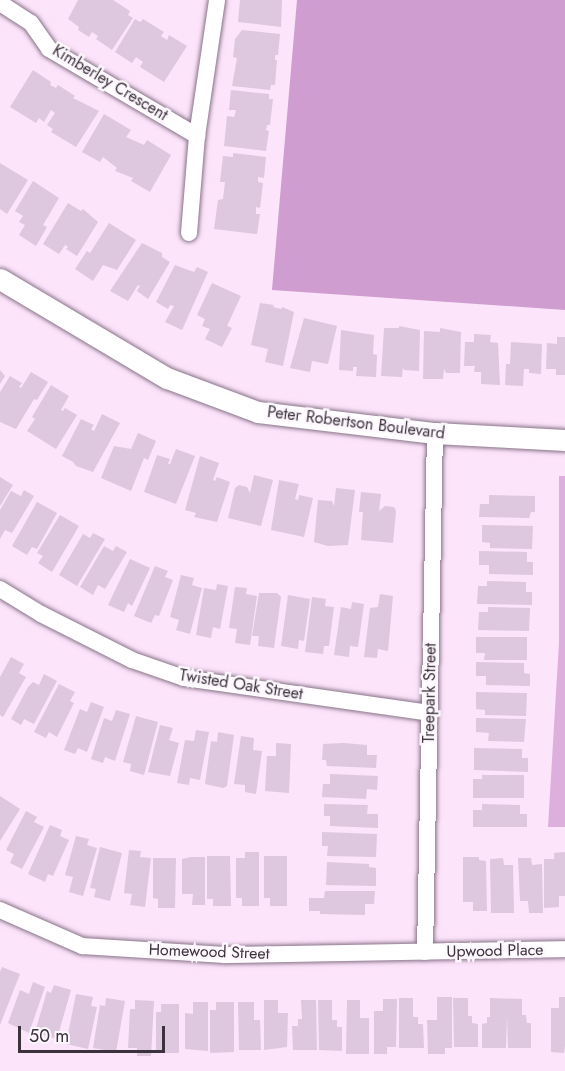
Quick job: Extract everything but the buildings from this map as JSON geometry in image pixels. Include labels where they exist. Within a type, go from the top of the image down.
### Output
[{"type":"street","points":[[204,0],[215,25]]},
{"type":"street","points":[[189,233],[197,136],[217,0]]},
{"type":"street","name":"Kimberley Crescent","points":[[0,3],[31,23],[49,49],[197,136]]},
{"type":"street","name":"Peter Robertson Boulevard","points":[[0,279],[167,378],[258,412],[435,433],[565,440]]},
{"type":"street","name":"Treepark Street","points":[[425,952],[435,433]]},
{"type":"street","name":"Twisted Oak Street","points":[[0,589],[41,614],[132,660],[184,678],[429,713]]},
{"type":"street","name":"Homewood Street","points":[[0,910],[82,946],[225,955],[425,952]]},
{"type":"street","name":"Upwood Place","points":[[425,952],[565,949]]},
{"type":"shaded area","points":[[297,0],[565,0],[565,310],[272,290]]},
{"type":"shaded area","points":[[559,476],[565,476],[565,827],[548,827],[559,642]]}]
